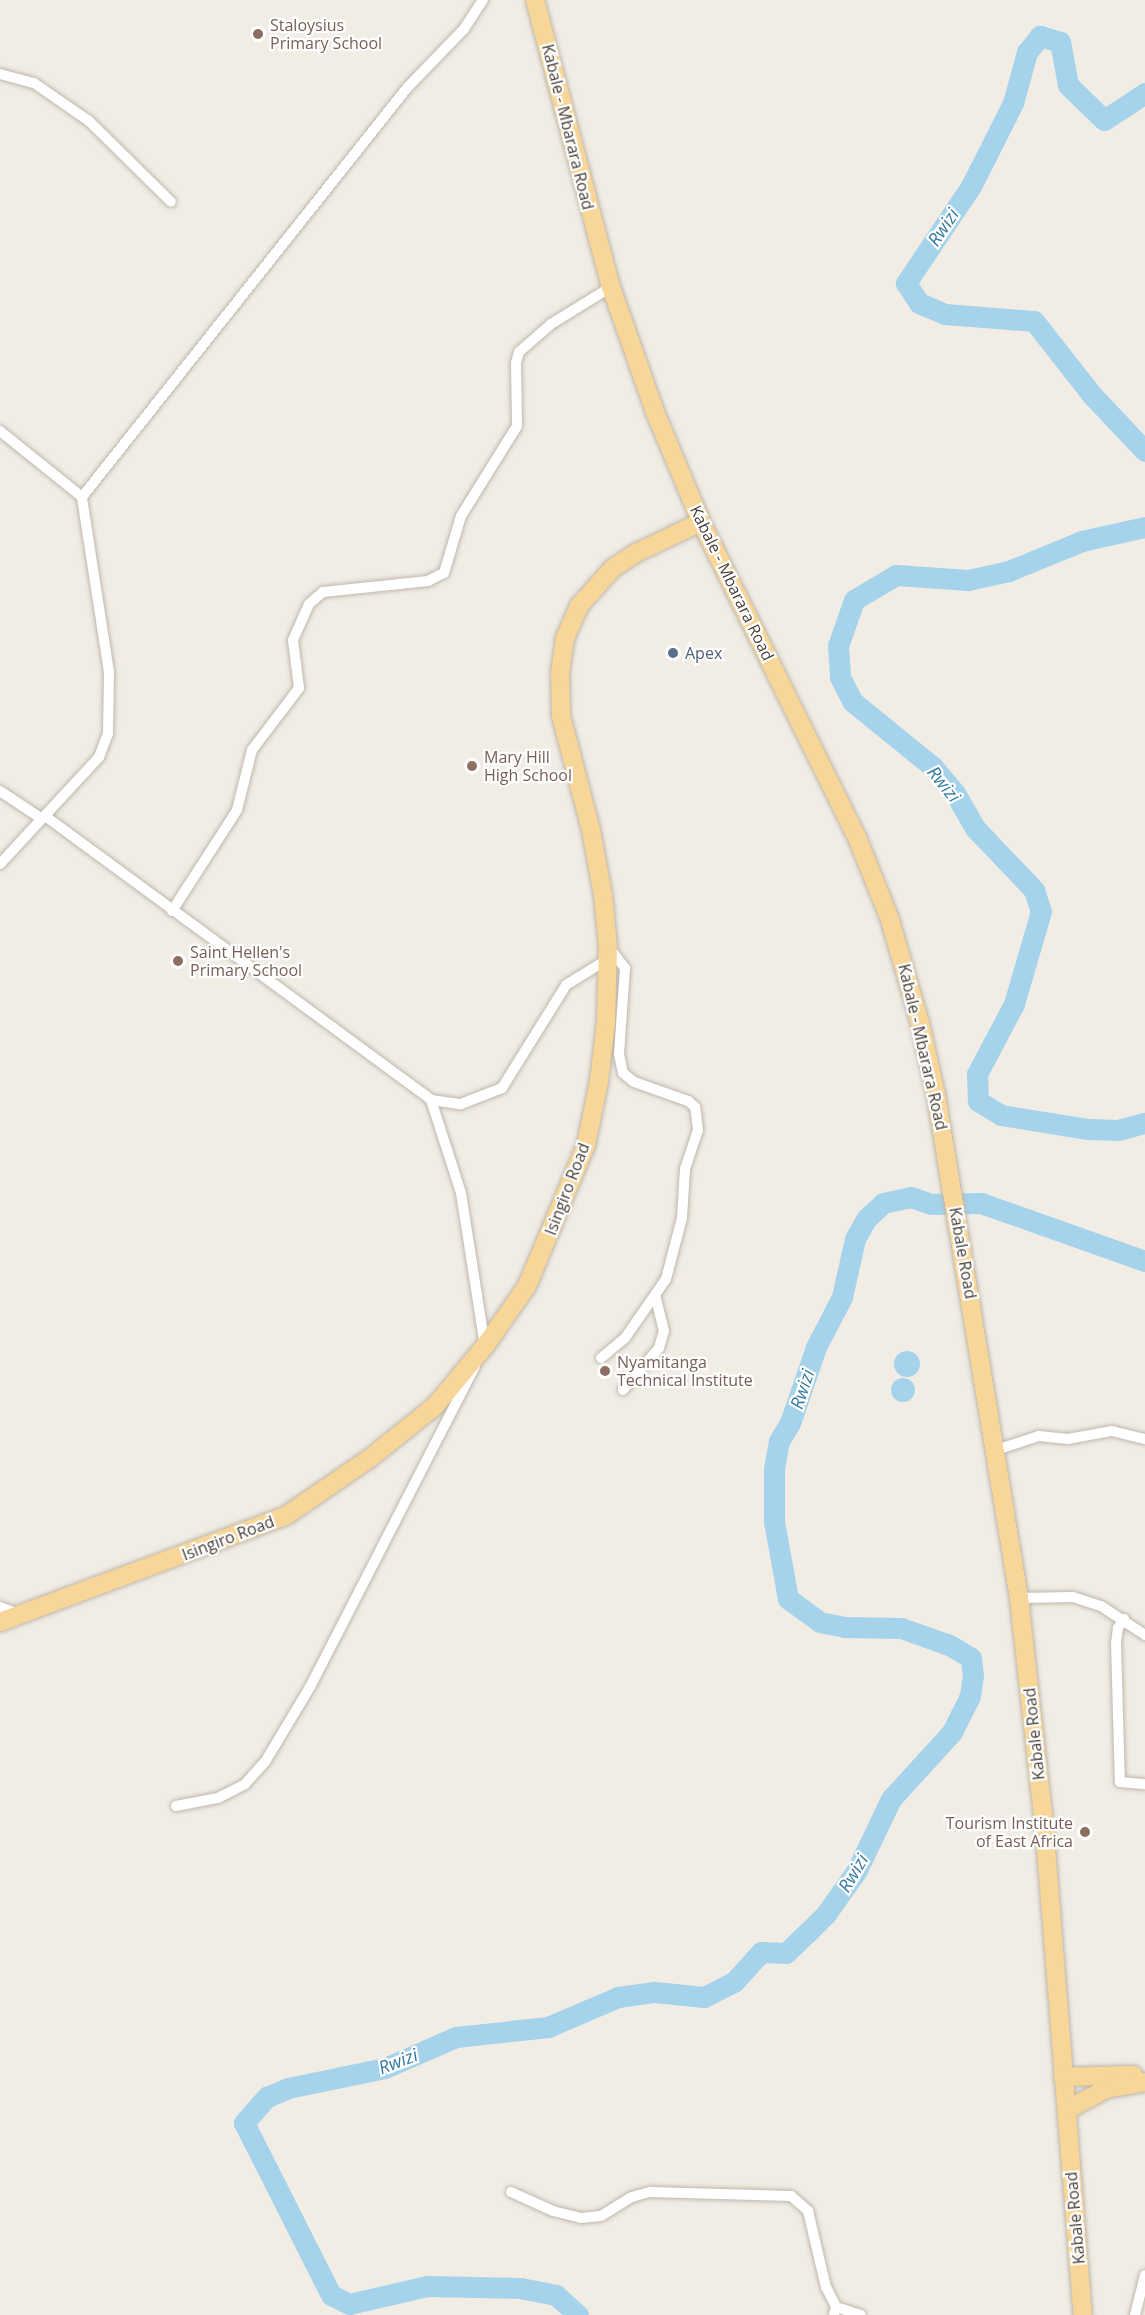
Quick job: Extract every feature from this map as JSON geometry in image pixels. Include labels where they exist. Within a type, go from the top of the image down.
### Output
[{"type":"main road","name":"Kabale - Mbarara Road","points":[[535,0],[611,287],[701,522],[856,835],[889,916],[920,1023],[947,1157]]},
{"type":"main road","name":"Isingiro Road","points":[[0,1622],[287,1515],[370,1458],[435,1406],[485,1346],[527,1286],[586,1145],[599,1081],[608,953],[591,830],[561,716],[560,673],[565,639],[579,606],[613,568],[638,552],[701,522]]},
{"type":"main road","name":"Kabale Road","points":[[947,1157],[1019,1598],[1044,1823],[1083,2315]]},
{"type":"main road","points":[[1061,2041],[1079,2063],[1108,2075]]},
{"type":"main road","points":[[1063,2077],[1145,2075]]},
{"type":"main road","points":[[1067,2110],[1106,2089],[1145,2082]]},
{"type":"street","points":[[82,497],[407,87],[464,28],[483,0]]},
{"type":"street","points":[[0,74],[34,83],[89,121],[171,202]]},
{"type":"street","points":[[172,911],[237,810],[252,750],[296,694],[298,676],[293,639],[309,604],[323,592],[428,581],[444,573],[464,509],[517,426],[516,363],[519,352],[551,324],[611,287]]},
{"type":"street","points":[[0,431],[82,497],[109,672],[108,734],[99,757],[0,864]]},
{"type":"street","points":[[0,790],[43,818],[431,1100],[461,1104],[502,1088],[566,985],[608,953],[625,968],[619,1054],[623,1073],[634,1082],[687,1101],[698,1116],[698,1130],[685,1169],[682,1218],[671,1266],[656,1298],[625,1338],[601,1358]]},
{"type":"street","points":[[176,1806],[218,1798],[245,1784],[265,1762],[320,1668],[485,1346],[461,1193],[431,1100]]},
{"type":"street","points":[[623,1390],[659,1348],[664,1331],[656,1298]]},
{"type":"street","points":[[996,1450],[1040,1436],[1068,1439],[1112,1431],[1145,1438]]},
{"type":"street","points":[[1019,1598],[1073,1597],[1124,1619],[1145,1635]]},
{"type":"street","points":[[0,1607],[21,1615]]},
{"type":"street","points":[[1124,1619],[1118,1628],[1116,1643],[1120,1782],[1145,1784]]},
{"type":"street","points":[[511,2192],[553,2211],[581,2218],[601,2216],[650,2192],[790,2196],[808,2211],[826,2287],[835,2311],[861,2315]]},
{"type":"street","points":[[1135,2315],[1145,2275]]},
{"type":"water","points":[[907,1351],[916,1355],[920,1364],[916,1373],[907,1377],[898,1373],[894,1364],[898,1355]]},
{"type":"water","points":[[903,1378],[911,1382],[915,1390],[911,1398],[903,1402],[895,1398],[891,1390],[895,1382]]},
{"type":"waterway","name":"Rwizi","points":[[1145,93],[1104,120],[1068,85],[1060,42],[1040,36],[1027,52],[1013,103],[971,186],[906,283],[919,303],[945,314],[1034,321],[1092,395],[1145,451]]},
{"type":"waterway","name":"Rwizi","points":[[1145,527],[1082,541],[1009,571],[968,580],[896,575],[854,600],[838,646],[840,677],[853,702],[933,767],[955,793],[975,828],[1034,890],[1041,911],[1014,1004],[977,1074],[978,1101],[1001,1115],[1087,1129],[1118,1130],[1145,1123]]},
{"type":"waterway","name":"Rwizi","points":[[578,2315],[556,2295],[521,2288],[427,2286],[349,2304],[331,2295],[244,2123],[267,2097],[288,2088],[385,2068],[456,2037],[548,2027],[618,1997],[655,1992],[704,1997],[734,1982],[761,1952],[786,1953],[807,1933],[826,1914],[857,1870],[891,1799],[952,1732],[970,1696],[973,1675],[971,1658],[949,1645],[901,1628],[845,1627],[820,1622],[788,1599],[774,1521],[774,1469],[779,1441],[790,1423],[816,1347],[842,1297],[855,1239],[866,1219],[883,1203],[911,1197],[931,1204],[981,1203],[1145,1261]]},
{"type":"place","name":"Staloysius Primary School","points":[[258,34]]},
{"type":"place","name":"Apex","points":[[673,653]]},
{"type":"place","name":"Mary Hill High School","points":[[472,766]]},
{"type":"place","name":"Saint Hellen's Primary School","points":[[178,961]]},
{"type":"place","name":"Nyamitanga Technical Institute","points":[[605,1371]]},
{"type":"place","name":"Tourism Institute of East Africa","points":[[1085,1832]]}]
